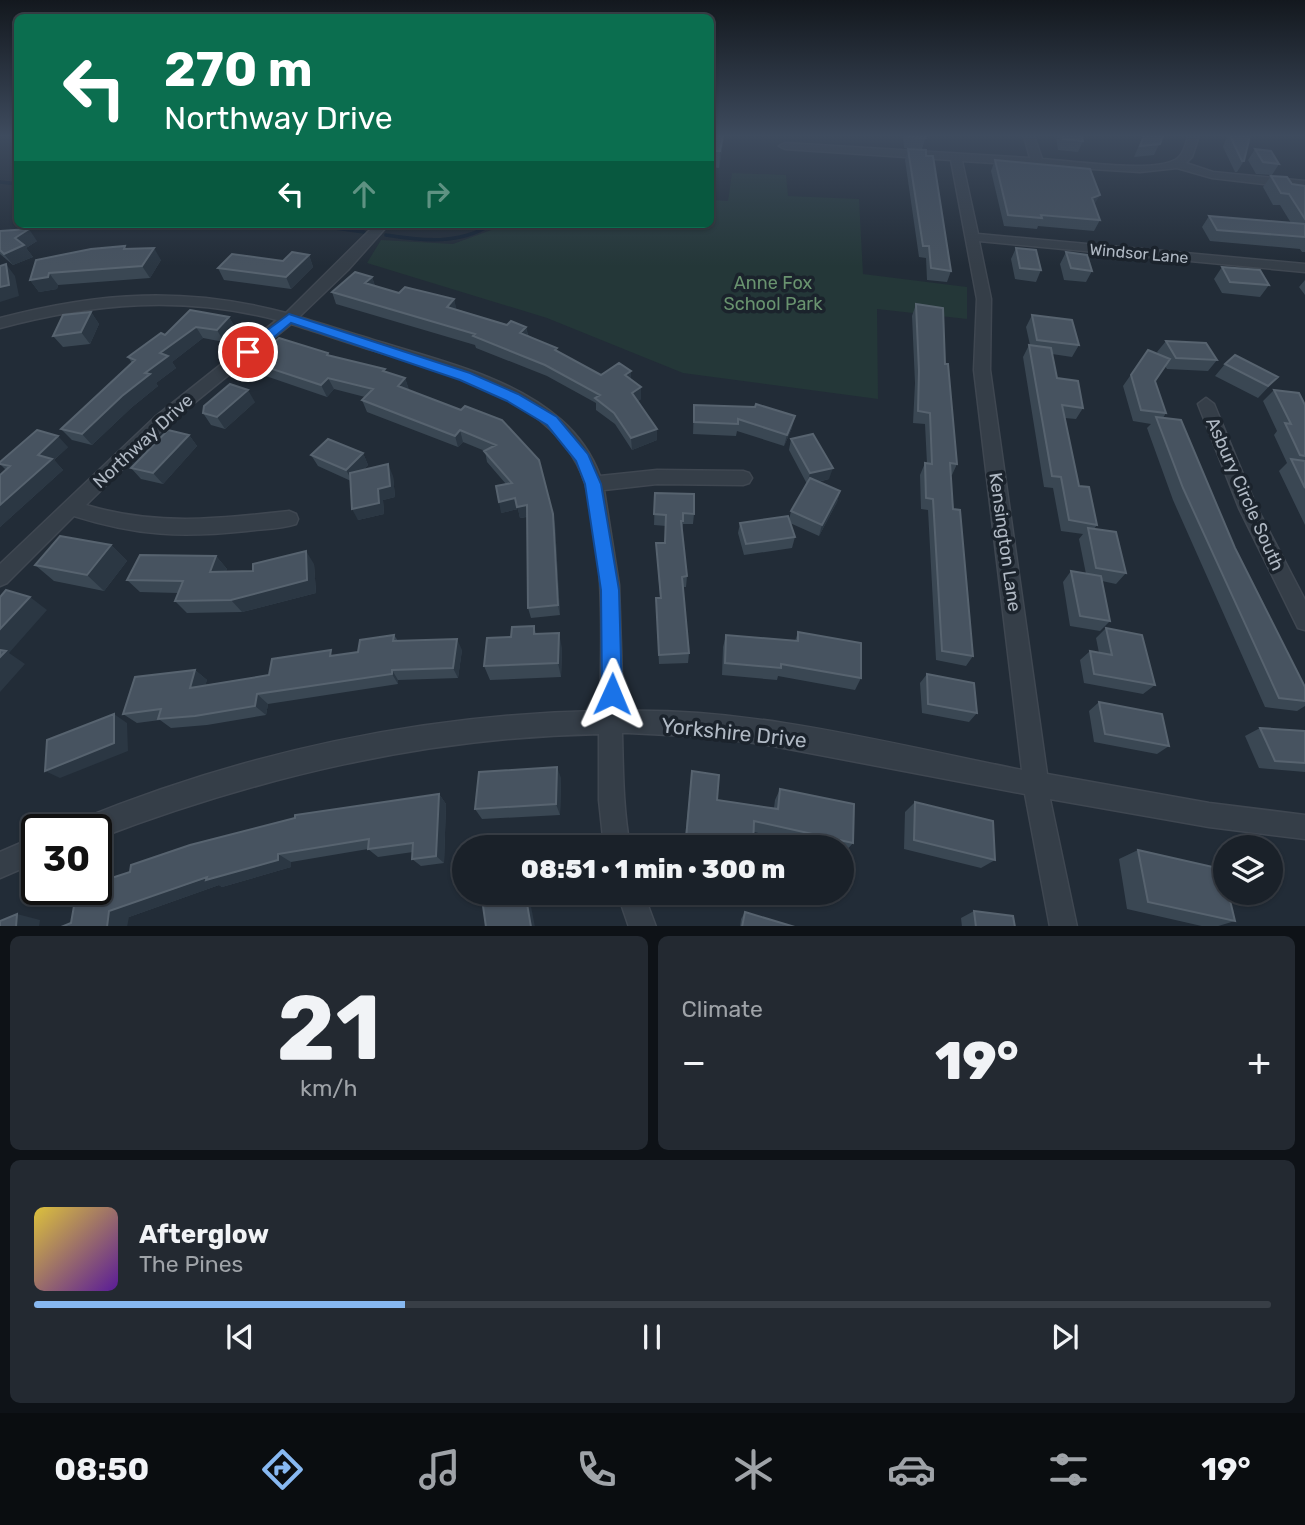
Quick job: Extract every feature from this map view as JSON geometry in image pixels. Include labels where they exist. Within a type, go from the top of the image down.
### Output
[{"type":"street","name":"Kensington Lane","points":[[961,179],[984,299],[982,370],[1036,785],[1048,860],[1064,926]]},
{"type":"street","points":[[1250,179],[1305,185]]},
{"type":"street","name":"Northway Drive","points":[[0,577],[181,404],[289,318],[379,228]]},
{"type":"street","name":"Windsor Lane","points":[[973,237],[1305,268]]},
{"type":"street","points":[[0,323],[73,306],[156,298],[236,305],[289,318],[416,358],[465,376],[535,409],[552,421],[575,446],[593,484],[610,590],[610,761],[615,835]]},
{"type":"street","name":"Asbury Circle South","points":[[1206,404],[1248,509],[1305,621]]},
{"type":"street","points":[[593,484],[657,477],[743,478]]},
{"type":"street","points":[[71,508],[124,523],[152,526],[211,527],[289,519]]},
{"type":"street","name":"Yorkshire Drive","points":[[112,821],[240,777],[321,756],[450,732],[611,723],[708,726],[797,738],[1176,810],[1305,827]]},
{"type":"street","points":[[0,865],[21,856]]},
{"type":"street","points":[[635,905],[643,926]]},
{"type":"green space","name":"Anne Fox School Park","points":[[731,179],[786,179],[788,196],[859,199],[863,274],[967,287],[967,319],[877,309],[878,399],[683,373],[547,318],[367,263],[381,240],[453,244],[495,228],[714,228],[714,200],[728,201]]},
{"type":"building","points":[[913,179],[937,179],[951,271],[931,268],[929,246],[923,246]]},
{"type":"building","points":[[1000,179],[1094,179],[1100,195],[1092,198],[1100,220],[1008,215]]},
{"type":"building","points":[[1273,179],[1289,179],[1292,184],[1305,186],[1305,219],[1289,194],[1281,193]]},
{"type":"building","points":[[1209,216],[1305,224],[1305,237],[1217,230]]},
{"type":"building","points":[[29,229],[15,238],[24,245],[4,254],[0,250],[0,231]]},
{"type":"building","points":[[125,246],[124,249],[154,248],[142,266],[49,273],[48,277],[30,280],[36,260],[91,249]]},
{"type":"building","points":[[1016,248],[1036,250],[1041,270],[1020,268]]},
{"type":"building","points":[[292,252],[309,255],[286,277],[218,268],[232,254],[283,261]]},
{"type":"building","points":[[1066,252],[1087,255],[1092,271],[1071,268]]},
{"type":"building","points":[[6,264],[9,285],[0,287],[0,266]]},
{"type":"building","points":[[1222,267],[1260,270],[1269,285],[1230,282]]},
{"type":"building","points":[[355,272],[372,277],[365,283],[399,293],[405,287],[454,299],[447,307],[507,325],[511,321],[526,327],[520,333],[557,348],[555,350],[601,375],[619,363],[631,371],[625,375],[641,387],[632,393],[657,429],[631,438],[614,413],[595,398],[600,395],[545,365],[473,336],[475,334],[332,292]]},
{"type":"building","points":[[916,304],[943,308],[945,364],[948,364],[957,464],[950,463],[953,509],[960,510],[973,656],[942,651],[933,499],[926,498],[925,463],[932,464],[930,413],[918,411]]},
{"type":"building","points":[[190,310],[229,317],[217,330],[196,327],[160,353],[168,356],[145,373],[150,374],[82,434],[61,429],[135,360],[128,357],[161,333],[165,335]]},
{"type":"building","points":[[91,312],[81,332],[53,336],[63,315]]},
{"type":"building","points":[[1032,315],[1072,320],[1079,345],[1037,340]]},
{"type":"building","points":[[279,338],[328,353],[327,355],[385,369],[383,371],[405,378],[398,386],[461,410],[465,406],[502,420],[539,460],[553,514],[558,605],[528,608],[527,505],[517,507],[515,498],[499,502],[496,486],[512,483],[484,451],[496,445],[460,430],[455,436],[362,400],[373,389],[328,378],[321,385],[251,362]]},
{"type":"building","points":[[1166,341],[1206,343],[1217,360],[1176,358]]},
{"type":"building","points":[[1029,345],[1051,348],[1057,378],[1078,381],[1083,408],[1062,405],[1079,486],[1089,487],[1097,525],[1069,520],[1061,477],[1052,476]]},
{"type":"building","points":[[1148,350],[1170,359],[1155,381],[1166,413],[1141,410],[1131,375]]},
{"type":"building","points":[[1235,355],[1278,377],[1268,386],[1225,364]]},
{"type":"building","points":[[230,384],[248,390],[217,417],[203,413],[204,406]]},
{"type":"building","points":[[1274,390],[1299,393],[1305,405],[1305,456],[1300,455],[1285,423],[1291,424]]},
{"type":"building","points":[[756,404],[795,416],[787,435],[738,419],[738,424],[694,422],[694,405],[755,407]]},
{"type":"building","points":[[1156,417],[1181,420],[1235,548],[1305,687],[1305,701],[1279,698],[1183,488]]},
{"type":"building","points":[[37,430],[58,436],[38,455],[52,459],[0,505],[0,475],[10,466],[0,462]]},
{"type":"building","points":[[168,430],[189,435],[153,473],[131,468]]},
{"type":"building","points":[[813,434],[833,468],[810,473],[791,439]]},
{"type":"building","points":[[328,439],[363,453],[346,470],[311,455]]},
{"type":"building","points":[[1291,459],[1305,461],[1305,488]]},
{"type":"building","points":[[388,464],[390,486],[378,489],[379,503],[352,509],[350,473]]},
{"type":"building","points":[[810,478],[840,491],[822,525],[791,511]]},
{"type":"building","points":[[655,493],[694,494],[694,514],[683,513],[681,521],[687,576],[682,577],[689,653],[659,655],[656,598],[661,598],[656,543],[665,543],[666,515],[654,514]]},
{"type":"building","points":[[788,516],[795,537],[746,544],[740,523]]},
{"type":"building","points":[[1088,528],[1116,532],[1126,573],[1096,568]]},
{"type":"building","points":[[60,536],[111,545],[87,575],[35,565]]},
{"type":"building","points":[[306,551],[307,580],[231,600],[175,601],[183,581],[127,580],[140,555],[216,556],[210,572],[253,571],[253,564]]},
{"type":"building","points":[[1071,571],[1101,576],[1110,621],[1080,616]]},
{"type":"building","points":[[6,590],[30,597],[0,629],[0,597]]},
{"type":"building","points":[[534,626],[534,634],[559,633],[558,663],[484,666],[487,638],[511,637],[512,627]]},
{"type":"building","points":[[1106,628],[1142,635],[1155,685],[1094,674],[1090,651],[1112,655]]},
{"type":"building","points":[[798,632],[861,643],[861,678],[781,664],[781,668],[725,663],[726,635],[798,641]]},
{"type":"building","points":[[394,635],[393,641],[457,639],[453,668],[392,670],[392,674],[257,694],[255,706],[195,716],[158,719],[161,709],[123,714],[135,677],[195,670],[190,688],[269,675],[272,659],[331,650],[330,656],[358,652],[360,640]]},
{"type":"building","points":[[927,674],[974,683],[977,713],[928,704]]},
{"type":"building","points":[[1099,702],[1162,714],[1169,746],[1105,734]]},
{"type":"building","points":[[114,714],[114,743],[45,771],[47,740]]},
{"type":"building","points":[[1260,728],[1305,731],[1305,763],[1275,761]]},
{"type":"building","points":[[557,767],[556,804],[475,809],[479,772]]},
{"type":"building","points":[[692,771],[719,775],[717,800],[778,809],[780,789],[854,804],[853,835],[817,835],[754,821],[753,835],[686,835]]},
{"type":"building","points":[[439,794],[436,856],[412,859],[413,843],[368,849],[369,839],[278,854],[278,860],[206,880],[207,877],[109,911],[107,926],[64,926],[71,923],[74,905],[112,905],[112,878],[130,872],[131,865],[190,845],[295,818],[295,815]]},
{"type":"building","points":[[915,802],[993,821],[995,860],[914,840]]},
{"type":"building","points":[[1138,850],[1213,867],[1213,905],[1231,905],[1235,921],[1148,902]]},
{"type":"building","points":[[483,905],[527,905],[531,926],[486,926]]},
{"type":"building","points":[[974,911],[1013,916],[1015,926],[976,926]]},
{"type":"building","points":[[745,912],[792,926],[742,926]]},
{"type":"building","points":[[17,914],[16,926],[0,926],[0,921]]},
{"type":"waterway","points":[[0,182],[14,184]]},
{"type":"waterway","points":[[335,228],[364,232]]},
{"type":"waterway","points":[[386,235],[440,240],[467,235],[485,228]]},
{"type":"route","points":[[248,352],[289,318],[465,376],[535,409],[564,432],[583,458],[590,473],[601,520],[610,590],[612,694]]}]
